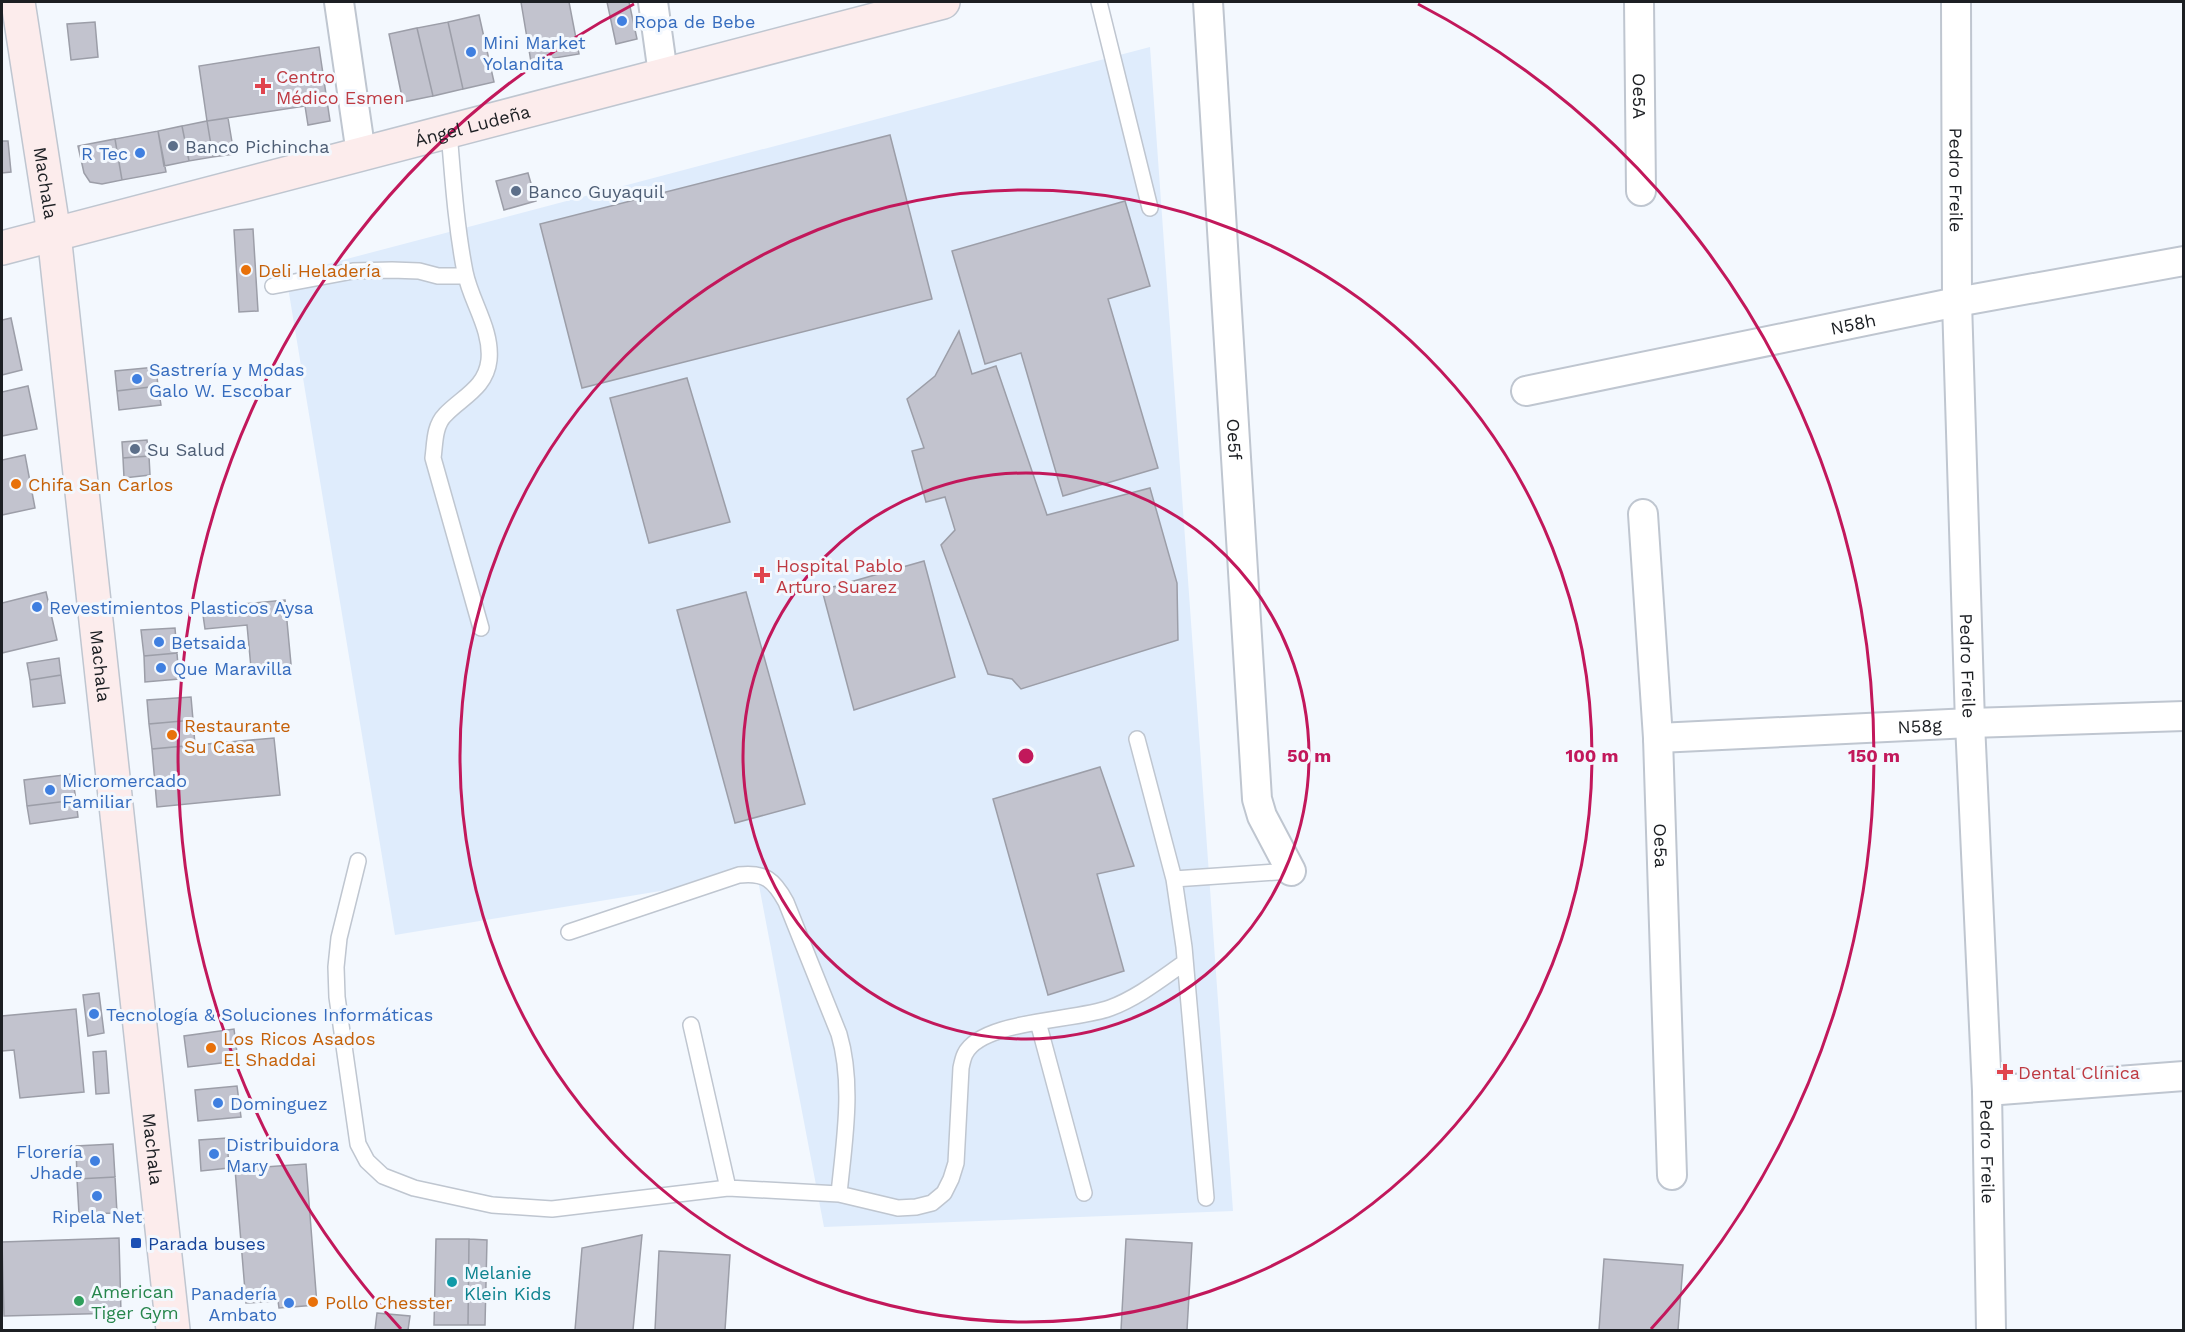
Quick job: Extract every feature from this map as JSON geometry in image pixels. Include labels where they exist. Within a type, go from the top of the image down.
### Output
[{"type":"main road","name":"Machala","points":[[18,2],[54,234],[173,1330]]},
{"type":"main road","name":"Ángel Ludeña","points":[[2,248],[943,2]]},
{"type":"street","points":[[339,2],[361,154]]},
{"type":"street","points":[[653,2],[663,74]]},
{"type":"street","name":"Oe5f","points":[[1208,2],[1257,799],[1262,816],[1291,870]]},
{"type":"street","name":"Oe5A","points":[[1639,2],[1641,191]]},
{"type":"street","name":"Pedro Freile","points":[[1956,2],[1957,302],[1970,723],[1986,1091],[1992,1330]]},
{"type":"street","name":"N58h","points":[[1526,392],[1957,302],[2184,261]]},
{"type":"street","name":"Oe5a","points":[[1643,514],[1658,738],[1672,1175]]},
{"type":"street","name":"N58g","points":[[1658,738],[1970,723],[2184,716]]},
{"type":"street","points":[[1986,1091],[2184,1076]]},
{"type":"lane","points":[[1100,2],[1150,208]]},
{"type":"lane","points":[[449,132],[456,220],[466,276],[484,326],[489,361],[486,374],[472,394],[444,416],[436,431],[433,458],[481,628]]},
{"type":"lane","points":[[273,286],[353,271],[419,271],[438,276],[466,276]]},
{"type":"lane","points":[[1137,739],[1174,879],[1206,1198]]},
{"type":"lane","points":[[358,861],[339,938],[336,968],[337,997],[358,1144],[367,1161],[383,1176],[414,1188],[492,1205],[552,1209],[728,1188],[839,1194],[898,1208],[932,1203],[944,1193],[956,1163],[962,1068],[965,1054],[974,1043],[992,1032],[1109,1009],[1128,1000],[1184,963]]},
{"type":"lane","points":[[1174,879],[1291,870]]},
{"type":"lane","points":[[569,932],[739,875],[751,874],[766,877],[778,886],[832,1016],[845,1054],[847,1071],[839,1194]]},
{"type":"lane","points":[[1038,1022],[1084,1193]]},
{"type":"lane","points":[[691,1025],[728,1188]]},
{"type":"shaded area","name":"Hospital Pablo Arturo Suarez","points":[[1150,47],[1233,1211],[824,1227],[757,875],[395,935],[286,275]]},
{"type":"building","points":[[521,2],[569,2],[579,54],[531,62]]},
{"type":"building","name":"Ropa de Bebe","points":[[607,2],[629,2],[637,39],[616,44]]},
{"type":"building","name":"Mini Market Yolandita","points":[[479,15],[494,82],[463,89],[448,22]]},
{"type":"building","points":[[95,22],[98,57],[71,60],[67,24]]},
{"type":"building","points":[[448,22],[463,89],[433,96],[417,28]]},
{"type":"building","points":[[417,28],[433,96],[403,102],[389,34]]},
{"type":"building","name":"Centro Médico Esmen","points":[[319,47],[330,121],[308,125],[305,106],[207,121],[199,66]]},
{"type":"building","points":[[228,118],[234,154],[213,157],[207,121]]},
{"type":"building","points":[[207,121],[213,157],[189,161],[182,126]]},
{"type":"building","name":"Banco Pichincha","points":[[182,126],[189,161],[164,166],[158,131]]},
{"type":"building","name":"R Tec","points":[[158,131],[166,172],[122,180],[115,139]]},
{"type":"building","points":[[890,135],[932,299],[582,388],[540,224]]},
{"type":"building","points":[[115,139],[122,180],[102,184],[90,182],[84,173],[78,146]]},
{"type":"building","points":[[2,141],[8,141],[11,172],[2,173]]},
{"type":"building","name":"Banco Guyaquil","points":[[528,173],[536,201],[504,210],[496,181]]},
{"type":"building","points":[[1125,201],[1150,286],[1108,299],[1158,468],[1063,496],[1021,353],[985,364],[952,251]]},
{"type":"building","name":"Deli Heladería","points":[[253,229],[258,311],[239,312],[234,230]]},
{"type":"building","points":[[11,318],[22,370],[2,375],[2,320]]},
{"type":"building","name":"Hospital Pablo Arturo Suarez","points":[[959,331],[972,374],[996,366],[1047,515],[1150,488],[1177,583],[1178,640],[1021,689],[1012,679],[988,674],[941,545],[955,530],[945,497],[926,502],[912,451],[924,448],[907,399],[935,376]]},
{"type":"building","name":"Sastrería y Modas Galo W. Escobar","points":[[156,367],[158,386],[117,391],[115,371]]},
{"type":"building","points":[[687,378],[730,522],[649,543],[610,398]]},
{"type":"building","points":[[28,386],[37,429],[2,436],[2,392]]},
{"type":"building","points":[[158,386],[161,405],[119,410],[117,391]]},
{"type":"building","name":"Su Salud","points":[[147,440],[149,456],[123,458],[122,442]]},
{"type":"building","name":"Chifa San Carlos","points":[[25,455],[35,508],[2,515],[2,460]]},
{"type":"building","points":[[149,456],[150,475],[124,478],[123,458]]},
{"type":"building","points":[[924,561],[955,677],[854,710],[822,590]]},
{"type":"building","points":[[46,592],[57,640],[2,653],[2,603]]},
{"type":"building","points":[[746,592],[805,804],[735,823],[677,610]]},
{"type":"building","points":[[285,600],[291,664],[251,668],[247,625],[205,629],[202,608]]},
{"type":"building","name":"Betsaida","points":[[175,628],[177,653],[144,656],[141,630]]},
{"type":"building","name":"Que Maravilla","points":[[177,653],[179,679],[145,682],[144,656]]},
{"type":"building","points":[[59,658],[61,675],[30,680],[27,663]]},
{"type":"building","points":[[61,675],[65,703],[33,707],[30,680]]},
{"type":"building","points":[[191,697],[193,720],[149,724],[147,700]]},
{"type":"building","name":"Restaurante Su Casa","points":[[193,720],[195,745],[152,749],[149,724]]},
{"type":"building","points":[[274,738],[280,795],[157,807],[152,749]]},
{"type":"building","points":[[1100,767],[1134,866],[1097,874],[1124,971],[1048,995],[993,799]]},
{"type":"building","name":"Micromercado Familiar","points":[[72,774],[76,800],[27,806],[24,780]]},
{"type":"building","points":[[76,800],[78,817],[30,824],[27,806]]},
{"type":"building","name":"Tecnología & Soluciones Informáticas","points":[[99,993],[104,1033],[88,1036],[83,995]]},
{"type":"building","points":[[76,1009],[84,1092],[20,1098],[14,1050],[2,1051],[2,1016]]},
{"type":"building","name":"Los Ricos Asados El Shaddai","points":[[234,1029],[238,1061],[188,1067],[184,1036]]},
{"type":"building","points":[[106,1051],[109,1093],[96,1094],[93,1052]]},
{"type":"building","name":"Dominguez","points":[[237,1086],[241,1117],[198,1121],[195,1090]]},
{"type":"building","name":"Distribuidora Mary","points":[[227,1138],[229,1168],[201,1171],[199,1140]]},
{"type":"building","name":"Florería Jhade","points":[[113,1144],[115,1177],[77,1179],[76,1146]]},
{"type":"building","points":[[306,1164],[317,1305],[279,1308],[278,1301],[246,1303],[235,1169]]},
{"type":"building","name":"Ripela Net","points":[[115,1177],[117,1213],[79,1214],[77,1179]]},
{"type":"building","points":[[642,1235],[633,1330],[575,1330],[582,1248]]},
{"type":"building","points":[[119,1238],[121,1313],[4,1316],[2,1242]]},
{"type":"building","name":"Melanie Klein Kids","points":[[436,1239],[469,1239],[468,1325],[434,1325]]},
{"type":"building","points":[[469,1239],[487,1240],[485,1325],[468,1325]]},
{"type":"building","points":[[1126,1239],[1192,1243],[1187,1330],[1121,1330]]},
{"type":"building","points":[[659,1251],[730,1255],[725,1330],[655,1330]]},
{"type":"building","points":[[1604,1259],[1683,1265],[1678,1330],[1599,1330]]},
{"type":"building","points":[[377,1313],[410,1316],[408,1330],[375,1330]]},
{"type":"place","name":"Ropa de Bebe","points":[[622,21]]},
{"type":"place","name":"Mini Market Yolandita","points":[[471,52]]},
{"type":"place","name":"Centro Médico Esmen","points":[[263,86]]},
{"type":"place","name":"Banco Pichincha","points":[[173,146]]},
{"type":"place","name":"R Tec","points":[[140,153]]},
{"type":"place","name":"Banco Guyaquil","points":[[516,191]]},
{"type":"place","name":"Deli Heladería","points":[[246,270]]},
{"type":"place","name":"Sastrería y Modas Galo W. Escobar","points":[[137,379]]},
{"type":"place","name":"Su Salud","points":[[135,449]]},
{"type":"place","name":"Chifa San Carlos","points":[[16,484]]},
{"type":"place","name":"Hospital Pablo Arturo Suarez","points":[[762,575]]},
{"type":"place","name":"Revestimientos Plasticos Aysa","points":[[37,607]]},
{"type":"place","name":"Betsaida","points":[[159,642]]},
{"type":"place","name":"Que Maravilla","points":[[161,668]]},
{"type":"place","name":"Restaurante Su Casa","points":[[172,735]]},
{"type":"place","name":"Micromercado Familiar","points":[[50,790]]},
{"type":"place","name":"Tecnología & Soluciones Informáticas","points":[[94,1014]]},
{"type":"place","name":"Los Ricos Asados El Shaddai","points":[[211,1048]]},
{"type":"place","name":"Dental Clínica","points":[[2005,1072]]},
{"type":"place","name":"Dominguez","points":[[218,1103]]},
{"type":"place","name":"Distribuidora Mary","points":[[214,1154]]},
{"type":"place","name":"Florería Jhade","points":[[95,1161]]},
{"type":"place","name":"Ripela Net","points":[[97,1196]]},
{"type":"place","name":"Parada buses","points":[[136,1243]]},
{"type":"place","name":"Melanie Klein Kids","points":[[452,1282]]},
{"type":"place","name":"American Tiger Gym","points":[[79,1301]]},
{"type":"place","name":"Pollo Chesster","points":[[313,1302]]},
{"type":"place","name":"Panadería Ambato","points":[[289,1303]]}]
